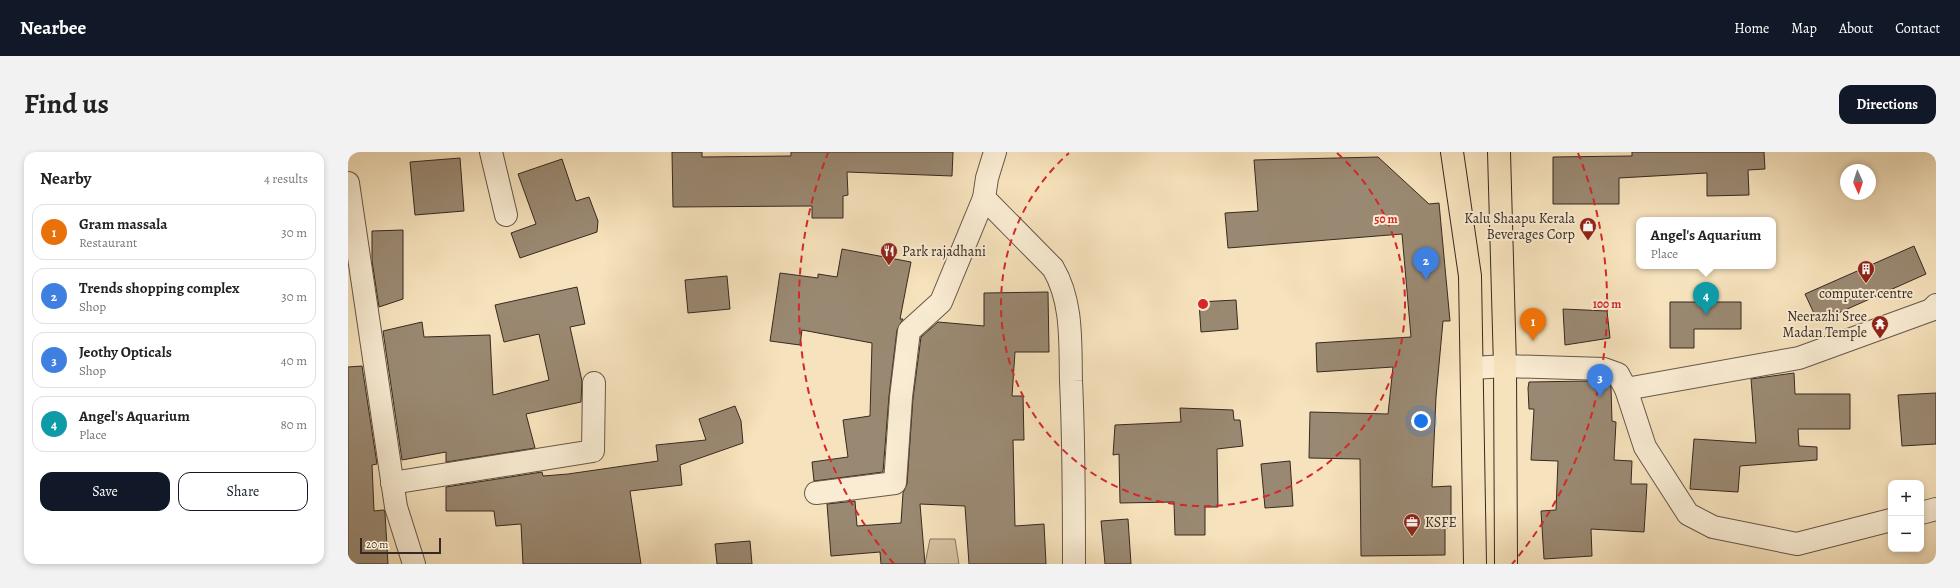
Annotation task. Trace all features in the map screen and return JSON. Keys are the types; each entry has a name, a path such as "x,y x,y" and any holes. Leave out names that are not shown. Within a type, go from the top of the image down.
{"main road":[{"path":"1452,152 1470,276 1475,564"},
{"path":"1499,152 1505,366 1506,564"}],"street":[{"path":"491,152 506,215"},
{"path":"816,492 895,483 909,332 941,302 984,198 987,178 995,152"},
{"path":"348,183 396,507 414,564"},
{"path":"984,198 1053,268 1061,280 1068,306 1074,434 1074,564"},
{"path":"1626,389 1768,365 1799,358 1931,310 1936,305"},
{"path":"1472,368 1505,366 1604,369 1618,374 1626,389 1645,447 1667,483 1688,514 1713,527 1797,544 1888,521"},
{"path":"392,483 593,451 594,383"},
{"path":"1924,512 1936,509"}],"shaded area":[{"path":"930,539 955,539 959,564 925,564"}],"building":[{"path":"672,152 702,152 702,157 791,156 791,152 953,152 952,176 847,172 848,195 843,196 843,218 812,218 812,206 673,207"},
{"path":"1632,152 1764,152 1765,169 1748,170 1749,195 1707,196 1707,173 1619,178 1619,204 1553,204 1553,157 1632,156"},
{"path":"1378,157 1429,204 1439,203 1450,321 1443,321 1436,397 1432,487 1451,486 1451,528 1445,528 1445,555 1361,556 1360,459 1309,458 1310,412 1388,414 1393,367 1317,372 1316,343 1411,337 1402,234 1228,248 1225,213 1258,211 1254,160"},
{"path":"460,158 464,211 415,215 410,162"},
{"path":"562,159 576,201 589,197 598,221 597,232 520,258 511,233 536,224 518,174"},
{"path":"403,230 403,299 379,307 372,261 372,231"},
{"name":"computer centre","path":"1914,246 1926,274 1818,322 1805,294"},
{"path":"842,249 911,262 900,319 903,319 897,330 889,396 883,472 814,481 812,462 848,457 843,420 870,416 872,343 802,330 800,345 770,341 780,273 818,278 818,274 837,277"},
{"path":"727,276 730,309 688,313 685,280"},
{"path":"577,287 585,324 570,327 582,381 581,402 526,414 535,448 446,462 446,452 402,460 383,331 422,322 424,337 490,335 493,395 549,380 539,334 504,342 495,305"},
{"path":"1048,292 1049,352 1015,352 1012,396 1023,396 1024,440 1013,440 1015,526 1044,524 1046,564 969,564 965,506 920,504 925,564 881,564 880,552 831,556 827,504 855,501 857,526 901,523 903,493 907,484 913,398 921,337 938,322 984,326 984,293"},
{"path":"1236,300 1238,329 1201,332 1199,302"},
{"path":"1670,302 1741,302 1741,329 1694,329 1694,348 1670,348"},
{"path":"1563,309 1607,311 1610,338 1565,345"},
{"path":"362,366 377,464 372,465 374,511 384,510 385,513 388,564 348,564 348,367"},
{"path":"1794,373 1795,394 1850,394 1850,429 1798,429 1799,446 1817,447 1817,460 1740,466 1738,492 1690,489 1694,439 1756,443 1751,379"},
{"path":"1602,381 1609,384 1611,387 1612,421 1616,422 1614,460 1632,461 1631,484 1647,484 1644,532 1591,529 1592,556 1544,559 1541,511 1556,510 1558,461 1531,460 1534,409 1529,409 1529,382"},
{"path":"1936,393 1936,444 1902,446 1898,395"},
{"path":"735,406 741,421 743,443 680,465 682,485 630,491 641,564 523,564 521,524 496,526 494,511 446,511 446,487 542,472 543,476 568,474 658,461 656,445 706,440 699,419"},
{"path":"1180,408 1233,410 1234,420 1240,420 1243,446 1217,449 1218,507 1205,507 1205,535 1175,535 1174,502 1120,503 1119,454 1113,455 1115,425 1181,422"},
{"path":"1290,461 1293,506 1265,508 1261,464"},
{"path":"1128,519 1131,564 1105,564 1101,521"},
{"path":"750,541 752,564 717,564 715,544"}],"place":[{"name":"Kalu Shaapu Kerala Beverages Corp","path":"1588,241"},
{"name":"Park rajadhani","path":"889,266"},
{"name":"Trends shopping complex","path":"1426,280"},
{"name":"computer centre","path":"1866,284"},
{"name":"Angel's Aquarium","path":"1706,315"},
{"name":"Neerazhi Sree Madan Temple","path":"1880,339"},
{"name":"Gram massala","path":"1533,341"},
{"name":"Jeothy Opticals","path":"1600,397"},
{"name":"KSFE","path":"1412,537"}]}
